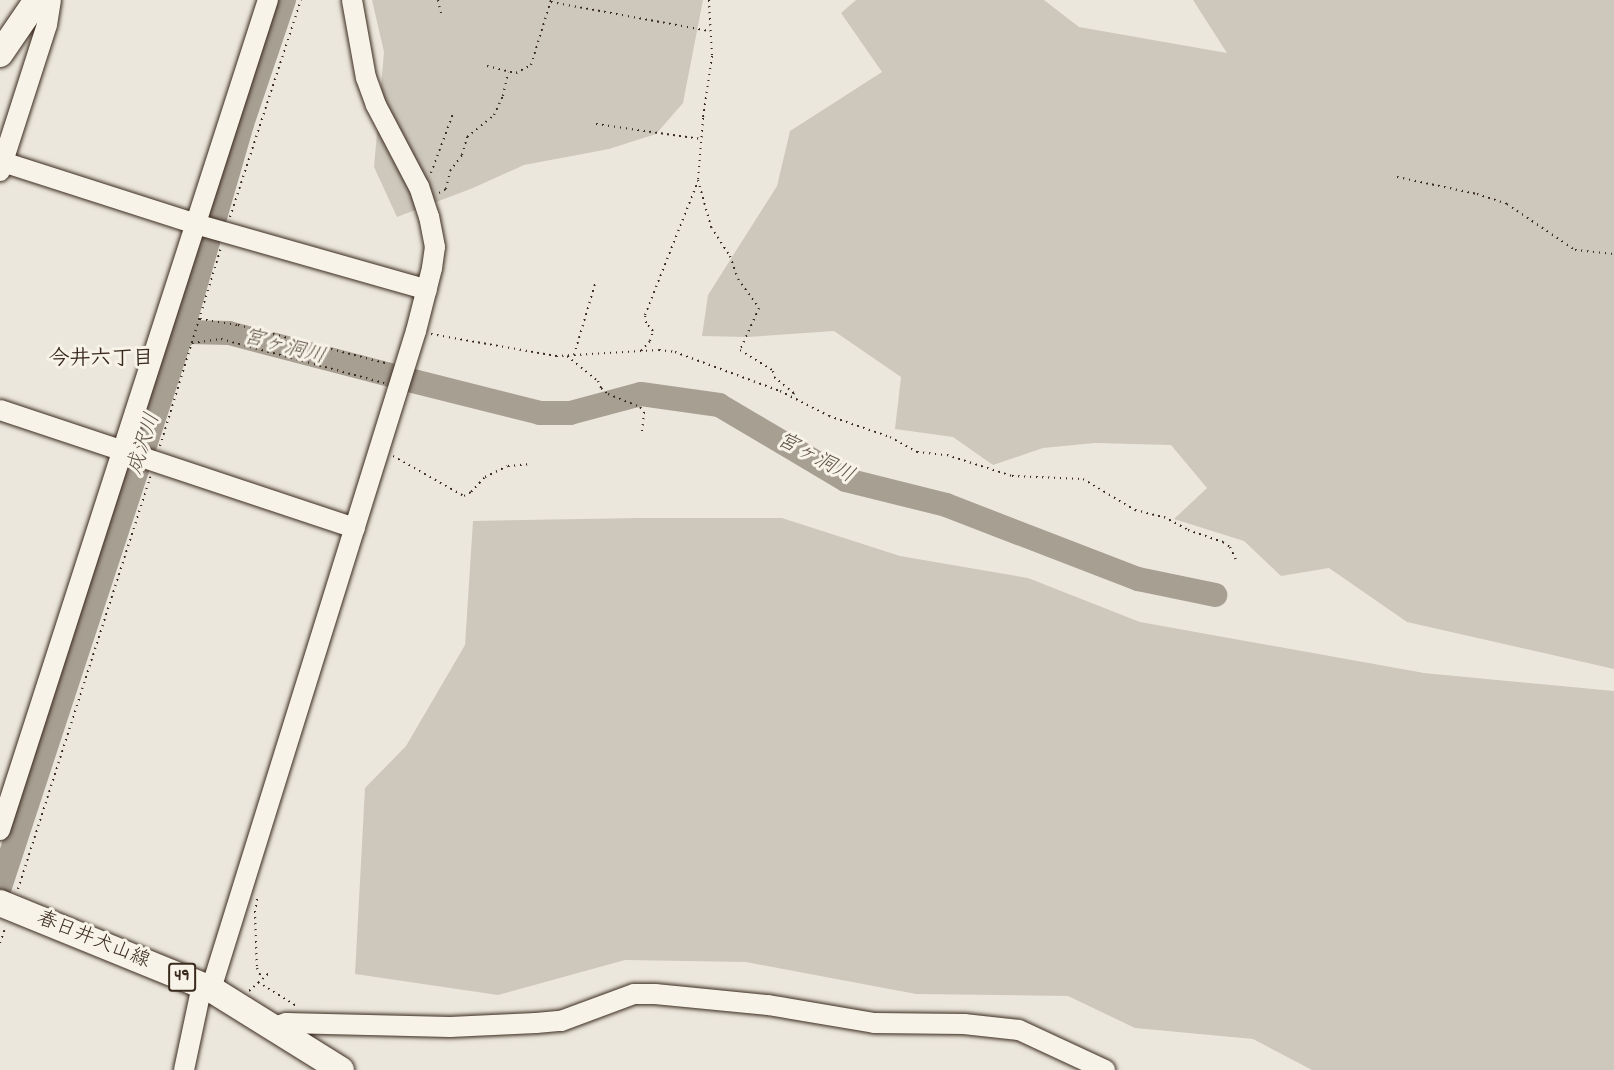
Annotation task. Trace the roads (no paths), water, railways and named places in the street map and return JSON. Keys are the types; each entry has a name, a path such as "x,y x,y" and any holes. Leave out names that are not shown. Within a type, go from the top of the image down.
{"main road":[{"path":"0,54 37,0"},
{"name":"春日井犬山線","path":"6,905 206,987 235,1002 341,1070"}],"street":[{"path":"51,0 46,26 1,166 427,290"},
{"path":"0,830 268,0"},
{"path":"183,1070 206,987 356,528 417,331 435,247 422,195 381,115 366,78 352,0"},
{"path":"0,410 356,528"},
{"path":"274,1027 286,1023 450,1027 561,1021 634,994 655,994 768,1005 874,1023 963,1024 1019,1030 1105,1070"}],"waterway":[{"name":"成沢川","path":"0,887 180,339 242,124 284,0"},
{"name":"宮ヶ洞川","path":"180,339 188,332 229,333 390,375"},
{"name":"宮ヶ洞川","path":"413,381 540,413 570,413 641,394 719,405 846,480 946,505 1138,579 1215,595"}],"district":[{"name":"今井六丁目","path":"101,360"}]}
